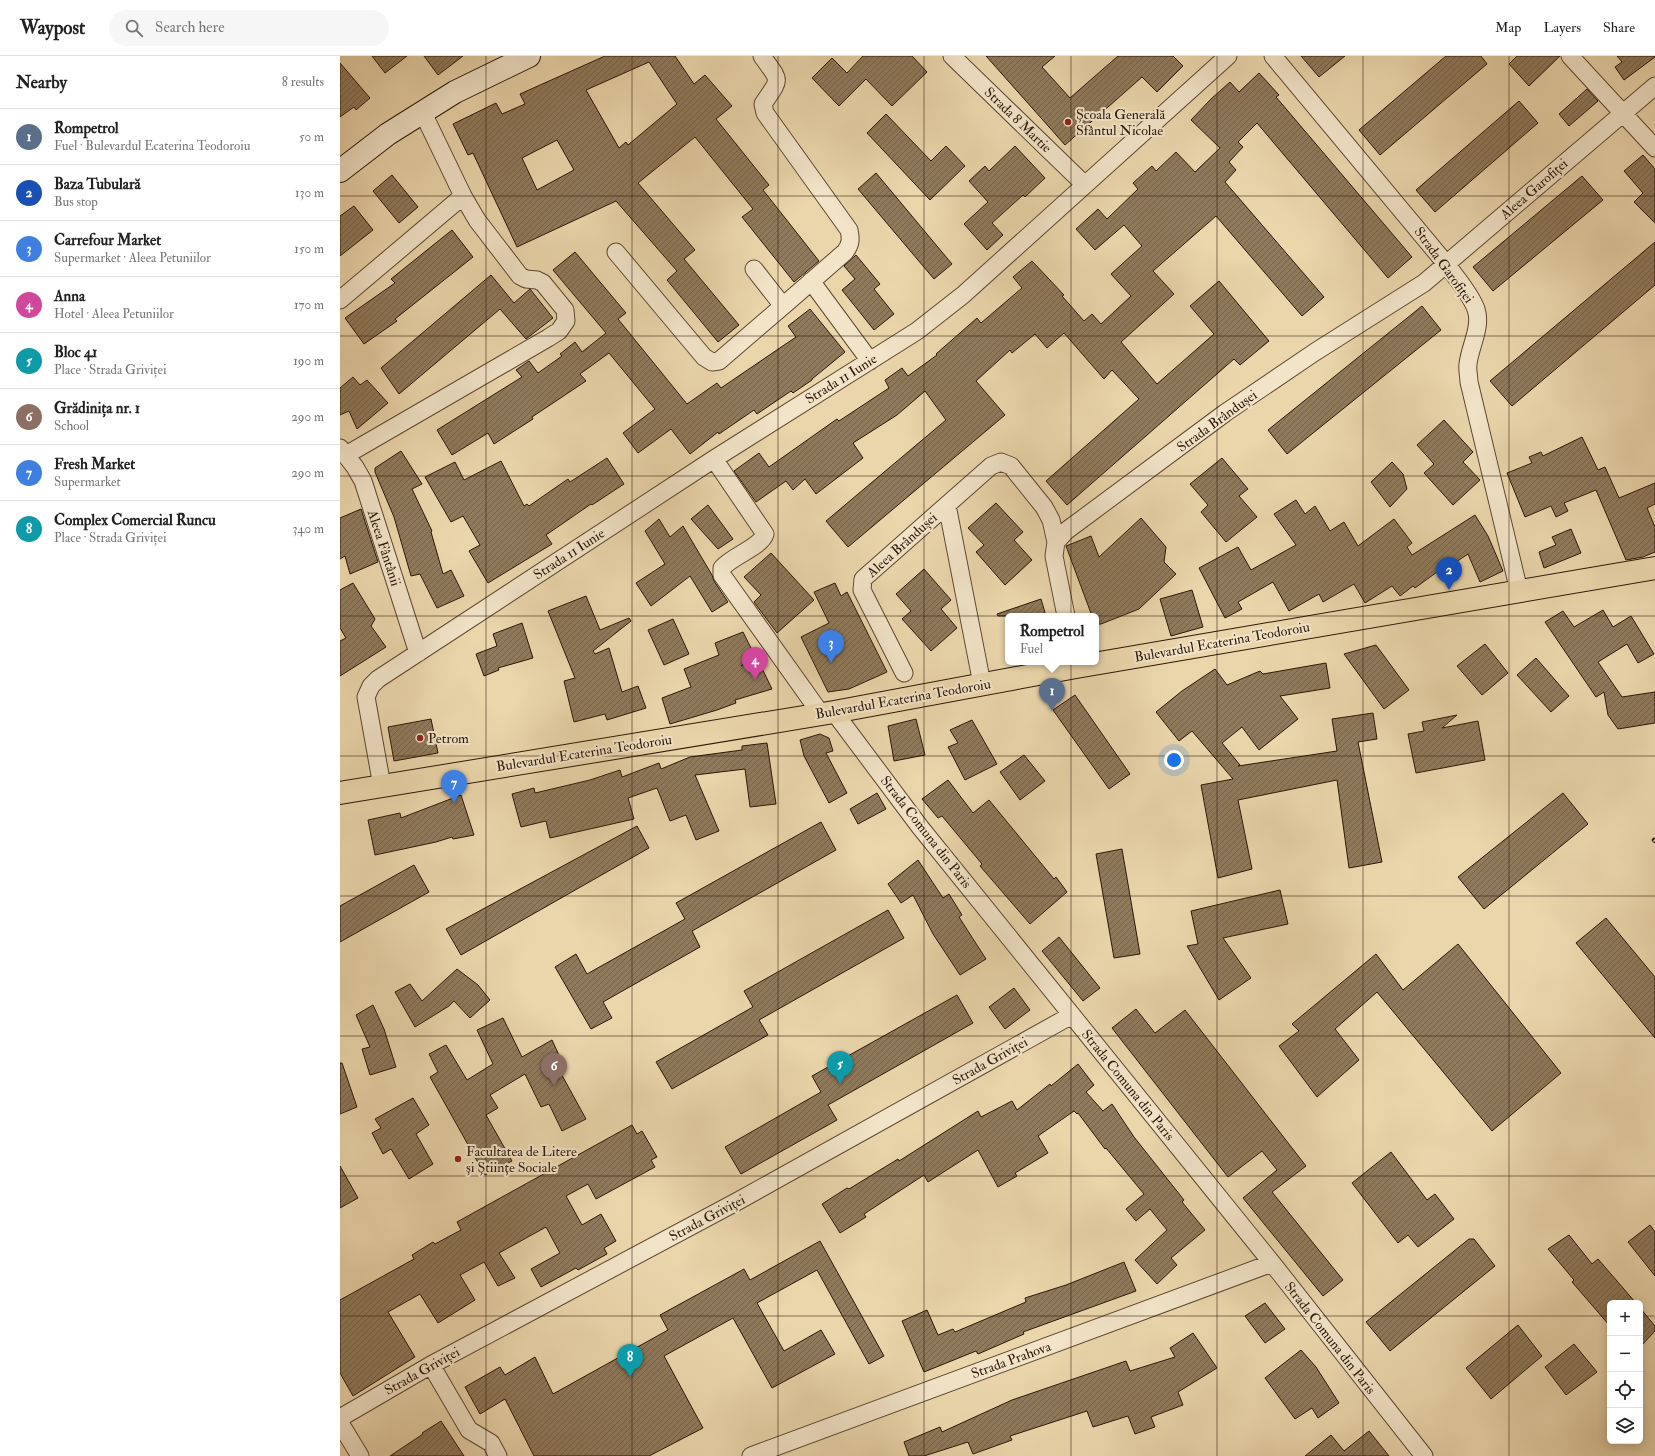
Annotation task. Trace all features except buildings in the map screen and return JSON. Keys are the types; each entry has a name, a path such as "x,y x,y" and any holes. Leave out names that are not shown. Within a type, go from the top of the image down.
{"main road":[{"name":"Bulevardul Ecaterina Teodoroiu","path":"1099,660 1655,568"},
{"name":"Bulevardul Ecaterina Teodoroiu","path":"340,793 828,713 982,684 1071,665"}],"street":[{"path":"616,252 704,357 712,362 719,361 845,252 850,246 849,230 765,113 762,104 777,85 777,78 762,56"},
{"name":"Strada 8 Martie","path":"952,56 1084,184"},
{"name":"Strada 11 Iunie","path":"382,786 366,697 371,686 378,679 714,459 917,330 963,295 1084,184 1228,56"},
{"name":"Strada Garofiței","path":"1273,56 1447,265 1467,292 1476,310 1476,334 1468,365 1469,382 1519,591"},
{"path":"1570,56 1655,148"},
{"path":"340,172 388,134 455,92 521,58"},
{"name":"Aleea Garofiței","path":"1447,265 1655,86"},
{"path":"343,452 548,338 559,331 566,321 565,310 543,283 520,276 478,220 463,196 423,113"},
{"path":"340,300 463,196"},
{"name":"Strada Brândușei","path":"1056,542 1066,531 1226,413 1315,352 1424,283 1447,265"},
{"path":"754,269 783,306"},
{"path":"811,281 870,360"},
{"name":"Aleea Fântânii","path":"343,452 355,467 362,481 418,653"},
{"name":"Strada Comuna din Paris","path":"714,459 765,534 760,541 727,562 722,568 722,575 828,713 1272,1264 1424,1456"},
{"name":"Aleea Brândușei","path":"904,673 862,590 863,579 991,466 1001,462 1011,466 1044,507 1051,520 1056,542"},
{"name":"Aleea Brândușei","path":"947,505 982,684"},
{"path":"1056,542 1054,556 1065,613"},
{"name":"Strada Griviței","path":"340,1418 431,1365 738,1201 1072,1015"},
{"name":"Strada Prahova","path":"751,1456 1272,1264"},
{"path":"431,1365 469,1430 491,1444 498,1456"},
{"path":"340,1423 360,1456"}],"place":[{"name":"Școala Generală Sfântul Nicolae","path":"1068,122"},
{"name":"Baza Tubulară","path":"1449,590"},
{"name":"Carrefour Market","path":"831,663"},
{"name":"Anna","path":"755,680"},
{"name":"Rompetrol","path":"1052,711"},
{"name":"Petrom","path":"420,738"},
{"name":"Fresh Market","path":"454,803"},
{"name":"Bloc 41","path":"840,1084"},
{"name":"Grădinița nr. 1","path":"554,1086"},
{"name":"Facultatea de Litere și Științe Sociale","path":"458,1159"},
{"name":"Complex Comercial Runcu","path":"630,1377"}]}
